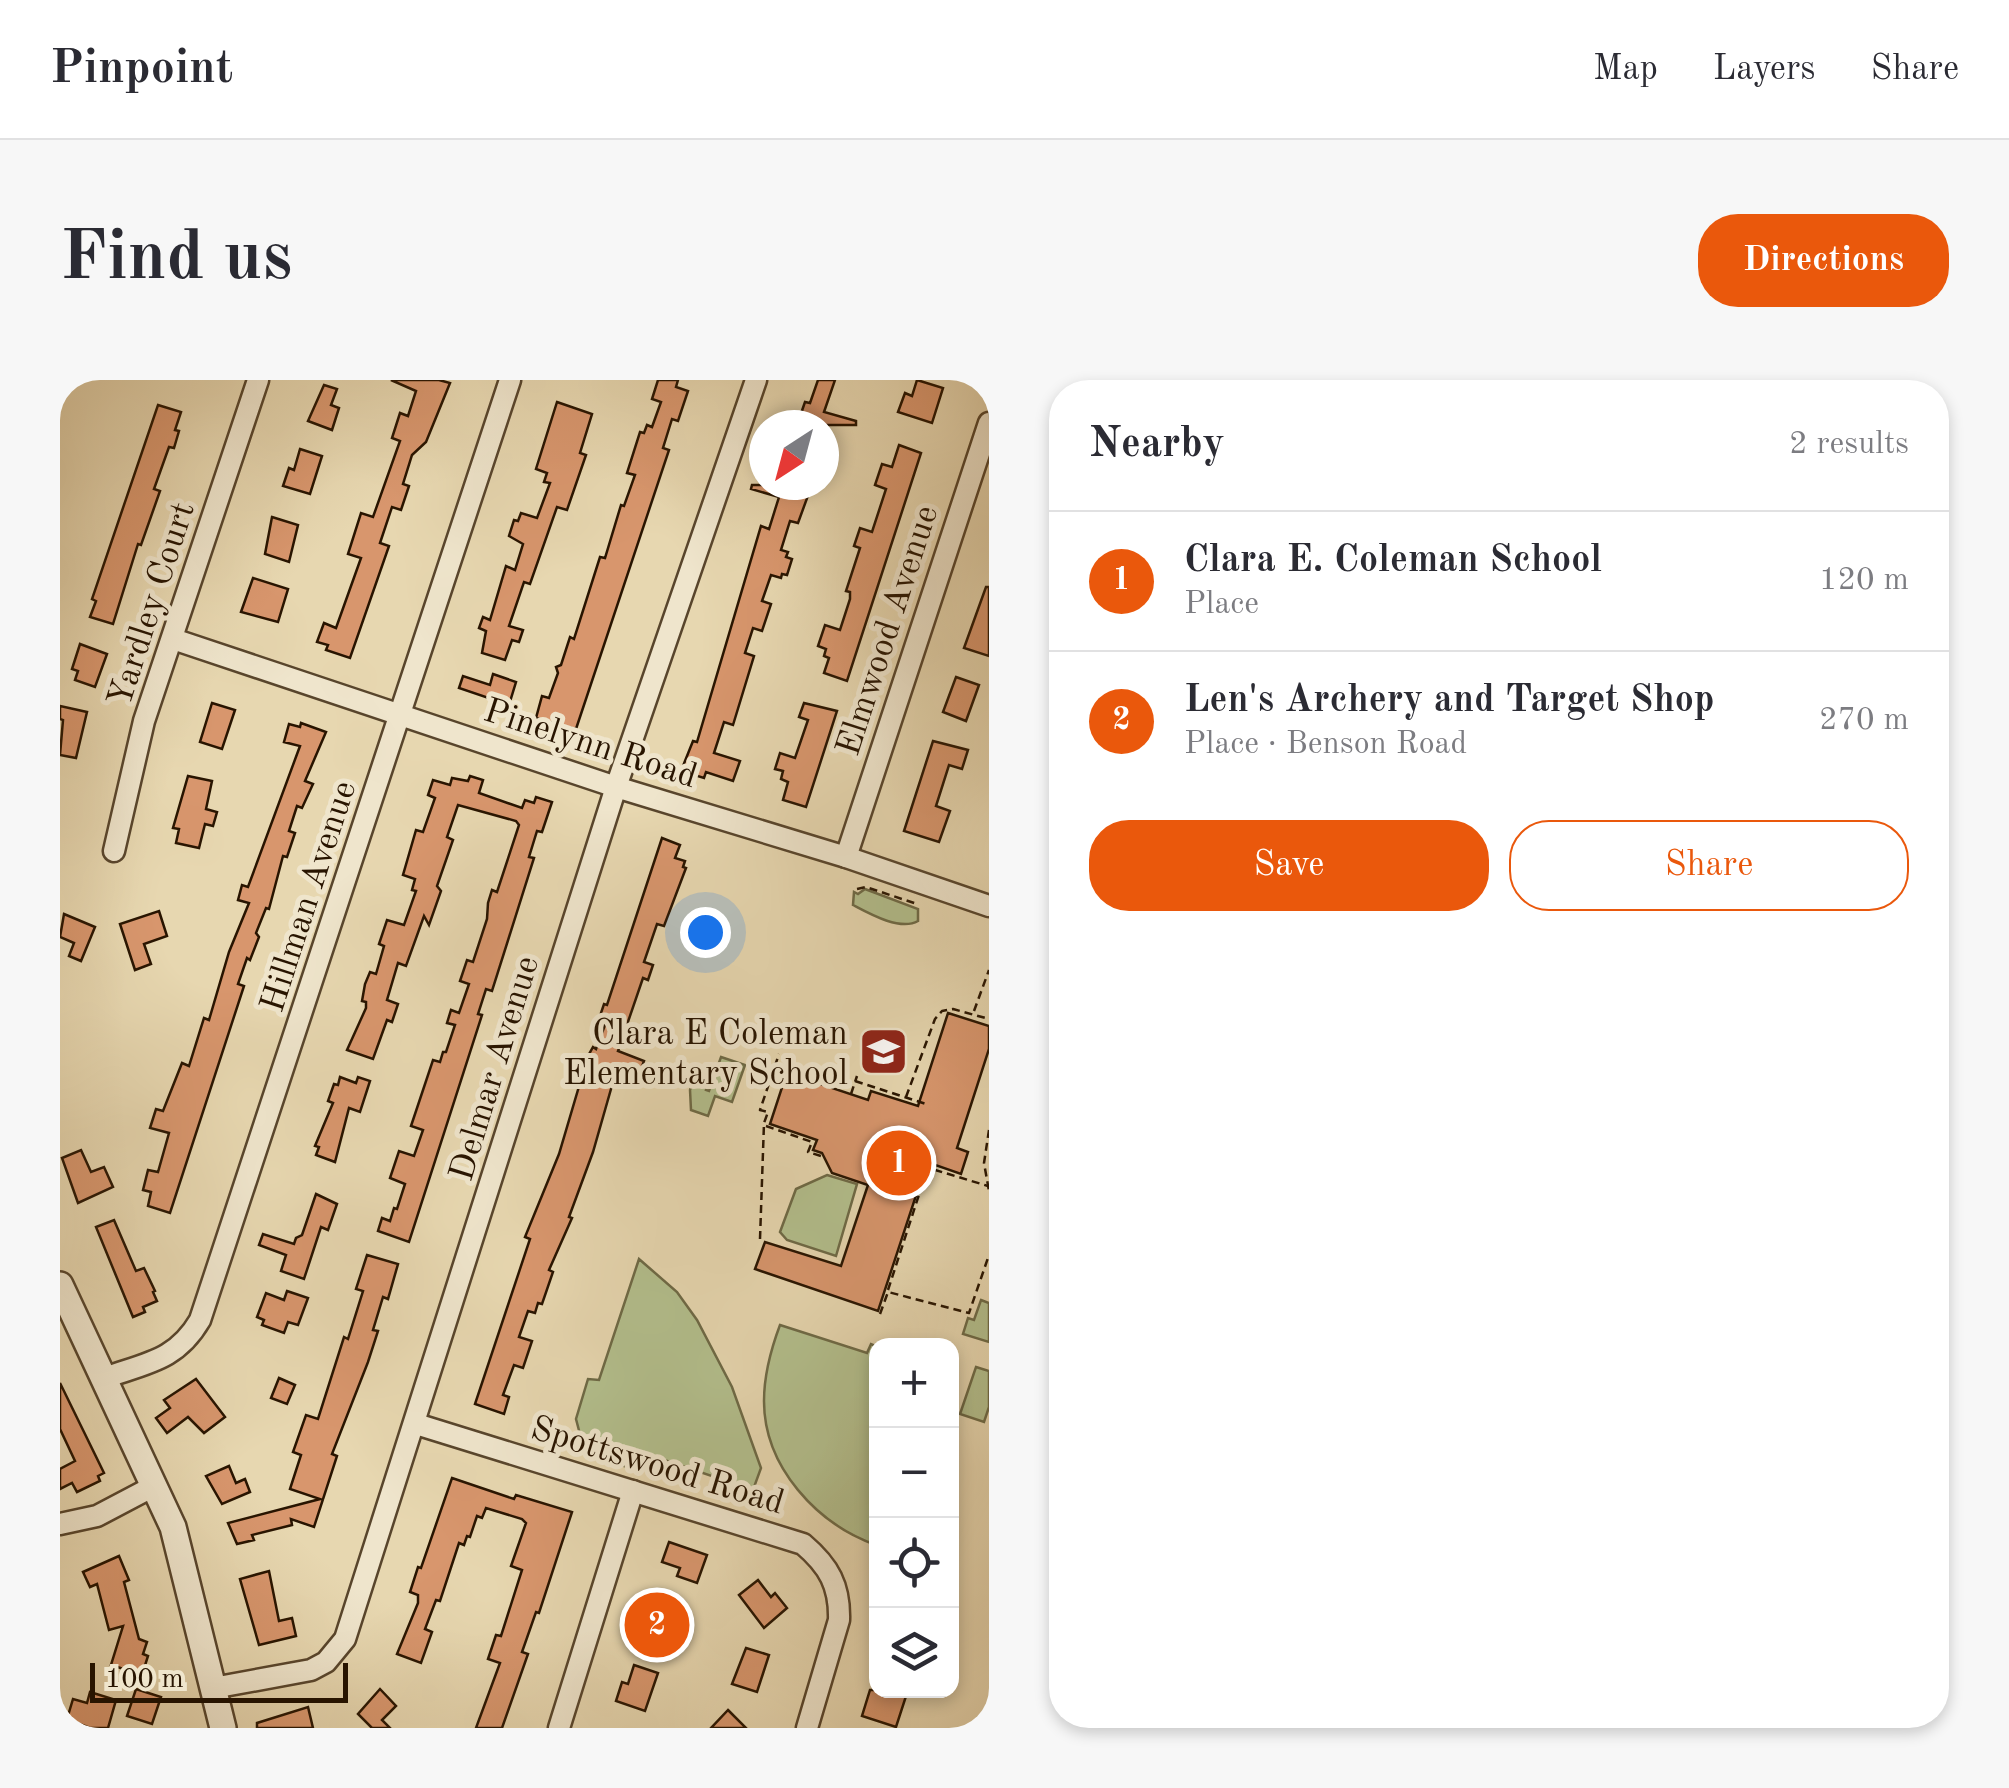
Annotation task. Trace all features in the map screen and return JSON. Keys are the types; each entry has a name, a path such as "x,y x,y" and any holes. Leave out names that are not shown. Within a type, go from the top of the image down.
{"street":[{"name":"Yardley Court","path":"114,851 144,721 258,380"},
{"name":"Hillman Avenue","path":"104,1378 165,1358 180,1348 200,1320 510,380"},
{"name":"Delmar Avenue","path":"213,1688 311,1670 337,1652 345,1639 616,787 756,380"},
{"name":"Elmwood Avenue","path":"846,858 989,423"},
{"name":"Pinelynn Road","path":"173,639 989,906"},
{"path":"60,1285 173,1527 223,1728"},
{"name":"Spottswood Road","path":"416,1424 803,1544 830,1571 837,1586 839,1620 807,1728"},
{"path":"60,1524 97,1516 154,1486"},
{"path":"559,1728 633,1491"}],"path":[{"path":"858,889 866,887 918,904"},
{"path":"974,1013 989,970"},
{"path":"906,1098 938,1014 946,1008 989,1019"},
{"path":"760,1239 764,1126 768,1112 760,1110 779,1054"},
{"path":"851,1094 857,1076"},
{"path":"855,1082 926,1104"},
{"path":"764,1126 812,1142 808,1152 824,1157"},
{"path":"880,1314 925,1166 988,1188 984,1163 989,1130"},
{"path":"888,1292 969,1313 989,1255"}],"green space":[{"path":"865,889 918,909 918,921 894,923 853,905 854,892"},
{"path":"721,1057 745,1065 732,1102 715,1096 708,1116 691,1110 690,1090 695,1076 709,1081 709,1091"},
{"path":"827,1175 857,1184 836,1256 787,1240 780,1232 796,1189"},
{"path":"639,1259 677,1292 697,1320 732,1387 761,1468 753,1490 635,1450 627,1467 596,1457 595,1441 581,1438 576,1419 588,1379 599,1380"},
{"path":"981,1300 989,1303 989,1342 963,1334 968,1318 974,1320"},
{"path":"780,1325 867,1353 869,1348 869,1542 815,1508 784,1470 766,1425 764,1391"},
{"path":"976,1367 989,1371 989,1407 984,1422 960,1414"}],"building":[{"path":"391,380 450,383 426,442 412,455 403,484 409,486 401,510 392,507 380,543 389,546 350,658 326,650 328,645 317,642 324,623 336,628 361,558 348,554 361,513 373,517 400,441 392,438 400,413 408,416 416,391"},
{"path":"658,380 678,380 676,387 688,391 678,421 672,419 663,448 669,450 576,729 536,718 542,696 549,698 558,673 556,667 561,665 570,637 574,639 600,557 605,558 621,505 624,506 635,475 627,473 640,432 644,433 647,425 652,427 661,402 652,399"},
{"path":"818,380 835,380 825,410 802,410 805,402 810,403"},
{"path":"917,380 943,388 932,423 898,412 905,393 912,396"},
{"path":"324,385 337,389 331,405 339,408 332,430 308,421"},
{"path":"557,402 592,414 580,453 586,455 567,510 557,507 530,584 524,582 509,626 523,630 519,642 512,640 505,660 482,653 486,631 479,628 483,617 490,620 506,566 515,570 523,544 509,536 514,520 518,521 521,513 537,518 550,483 544,482 547,473 536,469"},
{"path":"158,405 181,412 175,430 179,431 154,489 160,491 141,545 138,544 113,624 90,617 96,601 92,599"},
{"path":"839,416 856,421 856,425 839,425"},
{"path":"899,445 921,453 847,681 824,673 829,658 824,656 826,649 818,646 825,625 840,630 850,599 850,592 846,591 860,548 854,546 860,528 872,532 886,489 875,485 882,464 892,467"},
{"path":"300,449 322,456 310,494 283,486 289,468 294,470"},
{"path":"778,500 806,500 798,523 790,521 781,550 792,559 787,575 771,575 762,601 771,604 762,631 753,628 745,653 754,656 733,725 724,722 714,753 740,761 733,781 706,772 704,778 681,771 693,741 697,742 761,526 769,529"},
{"path":"272,517 298,525 289,562 265,554"},
{"path":"253,578 288,589 278,622 241,612"},
{"path":"989,587 989,656 964,648"},
{"path":"80,644 107,654 95,687 75,680 78,671 72,669"},
{"path":"493,674 516,682 509,705 459,688 463,676 490,685"},
{"path":"956,677 979,685 966,721 943,712"},
{"path":"212,703 235,710 222,749 200,742"},
{"path":"804,703 837,711 806,807 783,800 788,782 781,779 783,771 775,769 780,753 795,758 808,720 799,717"},
{"path":"60,706 87,712 76,758 60,755"},
{"path":"301,723 326,732 305,781 313,784 302,808 297,806 289,831 295,833 287,857 283,856 269,909 266,908 256,933 259,937 238,984 244,986 170,1213 148,1206 151,1192 143,1190 148,1170 158,1172 169,1133 150,1128 156,1109 163,1111 182,1063 189,1066 204,1018 209,1020 229,952 249,903 238,900 242,885 248,887 300,746 284,742 289,724 300,727"},
{"path":"933,741 968,750 962,769 949,765 936,806 950,811 939,842 904,831"},
{"path":"188,776 212,781 206,809 217,812 213,826 205,824 199,848 176,843 179,829 173,828"},
{"path":"470,776 483,780 479,793 522,808 525,800 534,803 536,797 552,802 542,832 537,831 529,857 534,858 492,991 486,989 478,1014 482,1015 409,1242 378,1231 382,1218 390,1221 394,1208 397,1209 405,1184 390,1178 399,1151 414,1156 423,1130 411,1126 433,1060 440,1062 446,1052 455,1025 447,1023 451,1010 459,1013 469,984 460,981 467,960 473,962 492,890 497,892 519,825 516,821 458,805 447,837 453,840 437,886 441,891 429,925 424,916 406,966 398,963 387,1000 398,1004 392,1022 387,1020 373,1059 347,1050 366,1008 362,1001 365,984 370,972 376,974 384,946 379,944 387,920 404,925 416,891 412,890 415,879 403,875 416,830 423,832 435,798 428,795 433,780 450,785 452,778 468,781"},
{"path":"662,838 680,845 675,858 685,861 686,868 664,926 657,924 644,962 653,965 648,980 643,978 618,1051 644,1061 639,1075 617,1068 569,1217 572,1218 549,1270 553,1272 542,1304 538,1303 535,1313 528,1311 519,1337 532,1341 523,1368 514,1365 503,1395 509,1397 504,1414 475,1404 530,1239 525,1237 559,1154 588,1056 593,1047 596,1049 605,1025 598,1022"},
{"path":"159,911 167,936 144,944 151,964 135,970 120,924"},
{"path":"64,914 95,927 81,961 69,956 74,943 60,937"},
{"path":"948,1013 989,1026 989,1049 957,1148 968,1152 961,1174 927,1162 878,1311 755,1269 765,1242 841,1266 868,1185 832,1173 822,1153 813,1150 817,1140 770,1124 789,1066 816,1075 814,1082 868,1100 871,1091 918,1106"},
{"path":"340,1077 356,1083 358,1077 370,1081 360,1112 349,1108 335,1162 316,1155 319,1147 315,1146 333,1103 328,1101 334,1084 338,1085"},
{"path":"81,1150 91,1172 104,1167 113,1187 78,1203 62,1158"},
{"path":"316,1194 337,1204 328,1230 321,1227 304,1279 281,1271 286,1255 259,1245 263,1234 294,1244 302,1235"},
{"path":"114,1220 136,1271 144,1268 157,1301 133,1317 96,1227"},
{"path":"367,1255 398,1264 388,1299 383,1297 368,1362 332,1454 337,1456 314,1527 291,1519 292,1525 252,1535 254,1540 237,1544 228,1523 320,1499 290,1489 301,1455 293,1452 306,1415 318,1419 363,1291 356,1289"},
{"path":"287,1291 308,1298 298,1325 288,1322 284,1333 262,1325 264,1320 257,1317 266,1293 284,1300"},
{"path":"279,1378 295,1385 287,1404 271,1398"},
{"path":"196,1379 225,1417 204,1433 188,1417 167,1433 156,1418 170,1408 164,1400"},
{"path":"60,1383 104,1473 98,1476 100,1481 77,1492 72,1483 60,1489 60,1469 75,1461 60,1429"},
{"path":"229,1466 236,1483 245,1479 250,1492 222,1504 206,1476"},
{"path":"452,1478 514,1499 516,1495 572,1512 522,1652 528,1654 502,1728 476,1728 500,1663 488,1659 496,1635 501,1636 522,1570 511,1566 526,1523 522,1519 486,1508 482,1518 477,1516 470,1537 464,1545 459,1543 440,1601 436,1600 425,1629 432,1632 421,1663 397,1654 418,1603 418,1595 410,1592"},
{"path":"669,1542 707,1555 697,1583 677,1576 680,1568 662,1562"},
{"path":"119,1556 129,1580 124,1582 139,1639 147,1642 143,1654 148,1656 142,1675 111,1665 123,1626 109,1630 97,1584 90,1587 83,1572"},
{"path":"269,1571 279,1621 292,1618 296,1636 259,1645 240,1579"},
{"path":"758,1580 771,1597 775,1593 787,1608 764,1628 739,1595"},
{"path":"656,1601 677,1609 671,1628 681,1632 675,1650 639,1636 644,1619 650,1621"},
{"path":"746,1648 769,1655 757,1692 732,1684"},
{"path":"634,1665 658,1673 645,1711 616,1701 622,1682 628,1684"},
{"path":"136,1689 161,1697 152,1724 127,1716"},
{"path":"380,1689 396,1706 382,1720 390,1728 372,1728 358,1714"},
{"path":"90,1692 116,1700 108,1728 90,1728 67,1719 73,1699 87,1703"},
{"path":"869,1693 869,1698 905,1698 896,1727 862,1716"},
{"path":"308,1707 313,1728 257,1728 257,1723"},
{"path":"728,1710 746,1728 711,1728"}],"place":[{"name":"Clara E Coleman Elementary School","path":"883,1052"},
{"name":"Clara E. Coleman School","path":"899,1163"},
{"name":"Len's Archery and Target Shop","path":"657,1625"}]}
